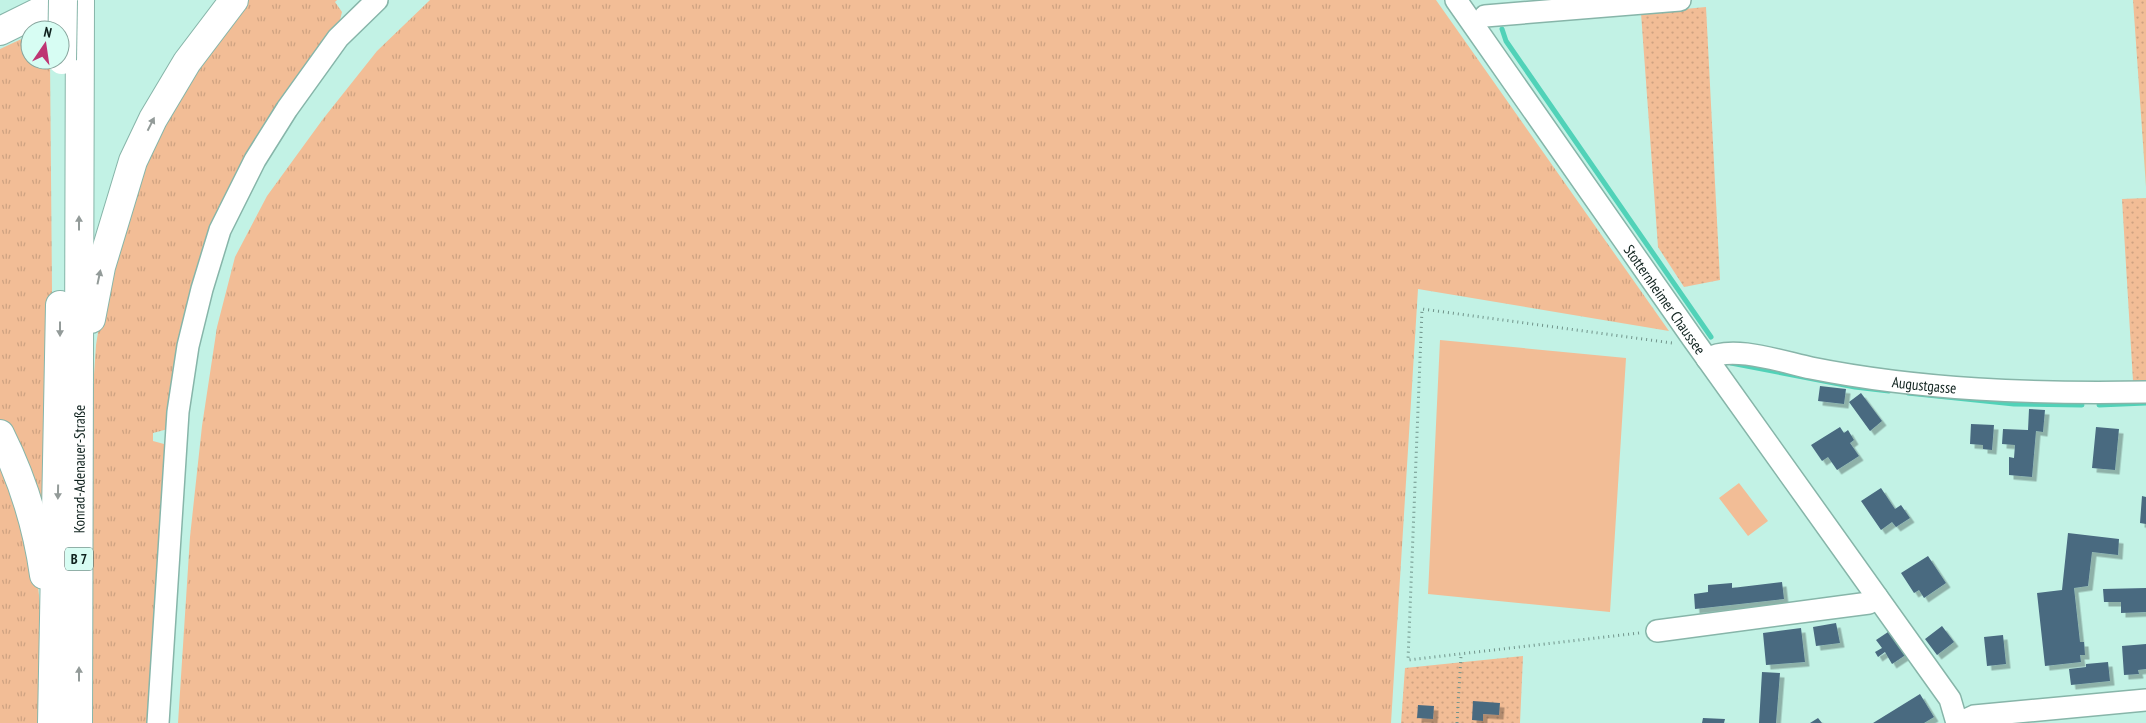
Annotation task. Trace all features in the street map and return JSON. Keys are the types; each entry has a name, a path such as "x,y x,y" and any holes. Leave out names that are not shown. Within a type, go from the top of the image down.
{"highway":[{"path":"0,31 63,0 71,56 81,395"},
{"path":"52,723 71,56 80,0"},
{"path":"81,395 93,305 101,267 133,160 153,119 187,62 234,0"},
{"name":"Konrad-Adenauer-Straße","path":"78,723 81,395"},
{"path":"0,434 19,475 34,520 40,545 53,644"}],"street":[{"path":"158,723 178,412 188,346 202,289 220,230 255,160 288,108 338,38 377,0"},
{"name":"Stotternheimer Chaussee","path":"1456,0 1483,13 1693,339 1950,699 1958,723"},
{"path":"1483,13 1680,0"},
{"name":"Augustgasse","path":"1708,359 1715,354 1734,352 1825,370 1962,389 2043,393 2146,392"},
{"path":"1657,631 1869,603 1877,597"},
{"path":"1958,723 1974,716 2146,700"}],"path":[{"path":"1657,631 1461,656 1408,660 1422,309 1672,343 1693,339"},
{"path":"1457,723 1461,656"}],"green space":[{"path":"246,0 337,0 335,2 342,12 339,24 253,142 223,206 168,429 153,433 153,441 164,444 168,449 150,723 89,723 92,405 96,345 105,289 146,159 181,91"},
{"path":"430,0 1436,0 1669,331 1418,289 1391,723 178,723 190,537 202,426 217,327 235,257 267,196 323,119 377,51"},
{"path":"2133,0 2146,0 2146,187"},
{"path":"1706,7 1720,280 1684,287 1658,247 1641,13"},
{"path":"20,40 20,70 50,70 52,289 46,536 11,439 0,420 0,49"},
{"path":"2146,198 2146,381 2133,381 2122,199"},
{"path":"1440,340 1626,358 1610,612 1428,594"},
{"path":"0,464 28,537 37,580 42,642 42,723 0,723"},
{"path":"1739,483 1768,521 1748,536 1719,498"},
{"path":"1523,656 1520,723 1401,723 1405,668"}],"building":[{"path":"1820,386 1846,389 1844,404 1818,401"},
{"path":"1861,393 1882,421 1870,431 1849,402"},
{"path":"2029,409 2045,410 2043,432 2036,431 2032,477 2009,475 2009,457 2014,458 2015,445 2002,444 2003,429 2028,430"},
{"path":"1971,424 1994,425 1992,450 1983,449 1983,445 1970,444"},
{"path":"1840,427 1844,433 1848,430 1854,440 1850,443 1859,456 1837,470 1828,457 1822,461 1811,445"},
{"path":"2096,427 2119,429 2115,470 2092,468"},
{"path":"1881,488 1895,509 1901,505 1910,518 1896,527 1892,522 1881,530 1861,501"},
{"path":"2142,496 2146,497 2146,524 2140,523"},
{"path":"2068,533 2119,539 2118,555 2092,552 2088,586 2074,588 2080,642 2084,642 2085,655 2080,655 2081,662 2045,666 2037,593 2062,590"},
{"path":"1928,556 1946,583 1924,598 1919,590 1914,593 1901,573"},
{"path":"1782,582 1784,599 1695,609 1694,594 1708,592 1708,585 1732,583 1732,588"},
{"path":"2146,588 2146,612 2121,613 2121,602 2104,602 2103,589"},
{"path":"1836,623 1840,643 1816,646 1813,627"},
{"path":"1942,626 1954,642 1937,655 1925,639"},
{"path":"1801,628 1805,662 1766,665 1763,633"},
{"path":"1891,630 1907,654 1892,664 1885,652 1878,657 1875,652 1882,648 1876,640"},
{"path":"2003,635 2006,664 1987,666 1984,637"},
{"path":"2146,644 2146,669 2138,670 2139,674 2124,675 2122,646"},
{"path":"2108,662 2110,681 2071,685 2069,669 2086,667 2086,664"},
{"path":"1762,672 1780,673 1776,723 1759,723"},
{"path":"1920,694 1934,717 1924,723 1873,723"},
{"path":"1473,701 1500,703 1499,715 1483,714 1483,721 1472,720"},
{"path":"1418,705 1434,706 1433,719 1417,718"},
{"path":"1703,718 1725,719 1724,723 1702,723"},
{"path":"1818,718 1822,723 1810,723"}],"waterway":[{"path":"1502,29 1506,41 1711,337"},
{"path":"1731,363 1855,387 1889,391"},
{"path":"1908,393 2014,404 2082,405"},
{"path":"2099,405 2146,403"}]}
